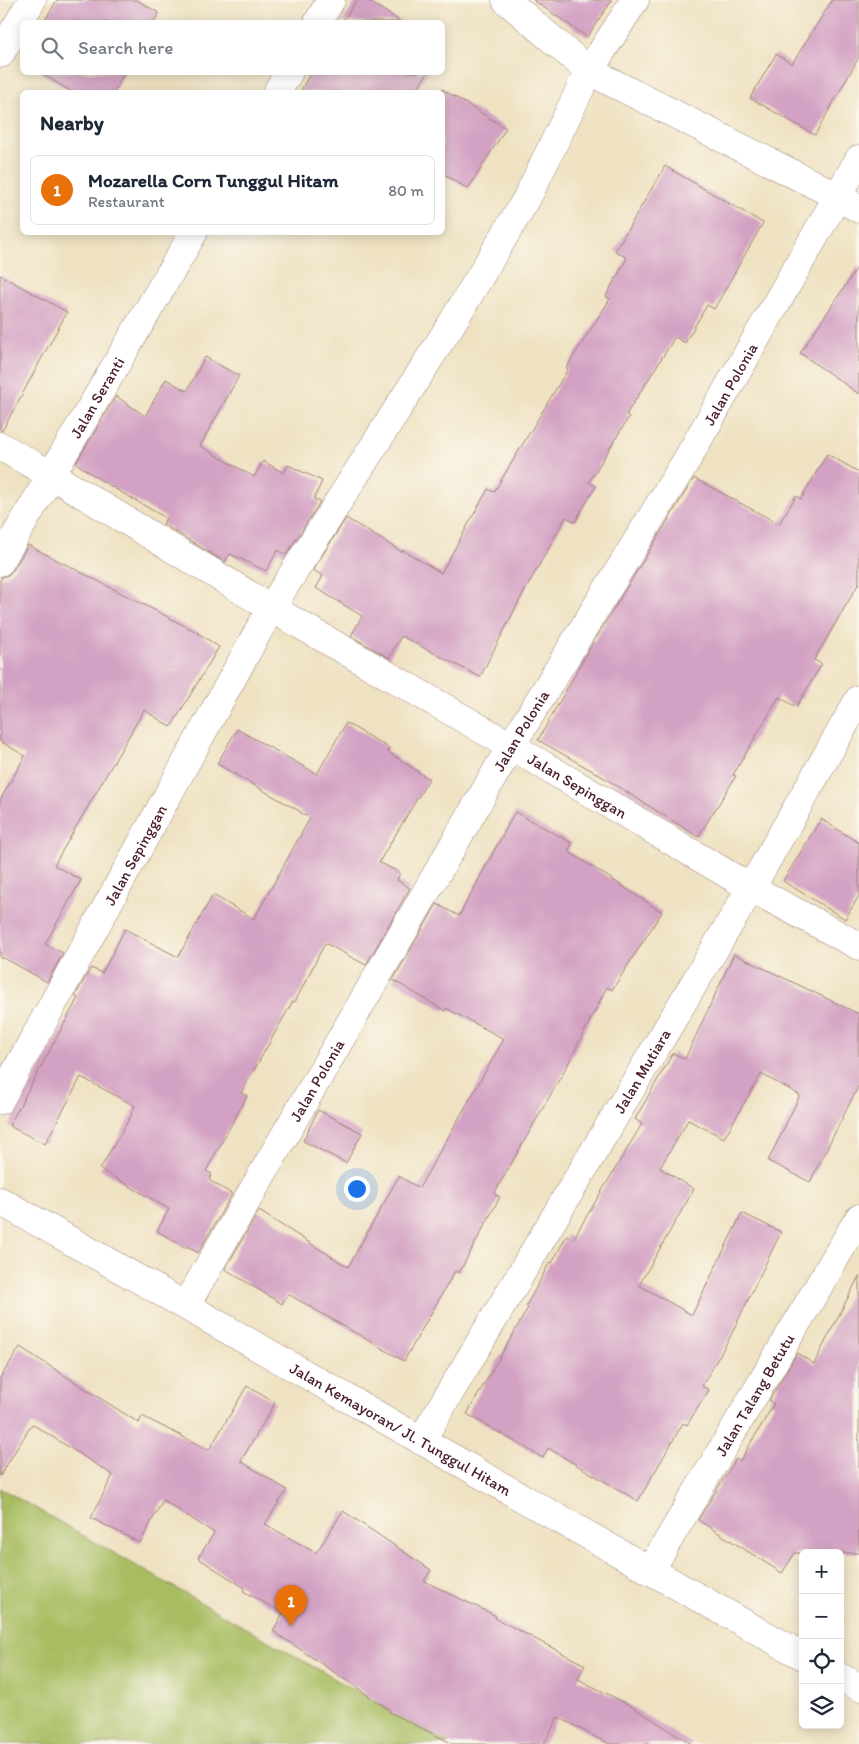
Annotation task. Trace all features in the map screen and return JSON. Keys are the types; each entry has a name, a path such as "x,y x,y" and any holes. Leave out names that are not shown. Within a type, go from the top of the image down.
{"street":[{"path":"20,20 32,0"},
{"path":"319,20 331,0"},
{"path":"506,0 590,71 848,203"},
{"path":"271,608 447,331 527,198 590,71 635,0"},
{"path":"0,54 20,20"},
{"path":"278,90 287,75"},
{"name":"Jalan Polonia","path":"186,1305 511,746 686,461 848,203 859,159"},
{"name":"Jalan Seranti","path":"0,562 192,235"},
{"name":"Jalan Sepinggan","path":"0,446 271,608 511,746 751,888 859,946"},
{"name":"Jalan Sepinggan","path":"0,1100 271,608"},
{"name":"Jalan Mutiara","path":"421,1441 751,888 859,700"},
{"name":"Jalan Kemayoran/ Jl. Tunggul Hitam","path":"0,1201 799,1654"},
{"name":"Jalan Talang Betutu","path":"650,1571 859,1218"},
{"path":"844,1679 859,1688"}],"green space":[{"path":"0,1488 449,1744 0,1744"}],"building":[{"path":"57,0 137,0 159,13 155,20 45,20"},
{"path":"357,0 367,0 398,20 343,20"},
{"path":"533,0 612,0 587,37"},
{"path":"832,0 859,0 859,57 815,135 750,98 776,54 792,64"},
{"path":"44,75 123,75 115,90 69,90"},
{"path":"309,75 426,75 416,90 301,90"},
{"path":"445,91 506,128 468,189 445,175"},
{"path":"665,166 763,223 714,309 707,305 685,343 675,337 626,415 629,417 589,482 596,486 575,522 566,517 480,677 401,636 389,658 351,636 362,616 316,588 323,576 313,570 346,518 441,573 488,489 494,492 568,369 566,368 610,299 606,296 627,258 615,251"},
{"path":"859,265 859,394 800,353"},
{"path":"0,275 67,312 2,431 0,430"},
{"path":"205,357 239,376 200,446 254,477 263,461 284,473 288,465 322,481 314,499 320,502 286,555 278,550 266,571 230,554 225,562 163,524 166,518 102,481 76,463 116,396 145,416 166,379 187,391"},
{"path":"827,454 859,472 859,583 814,660 822,664 796,707 779,697 733,775 736,776 698,837 598,774 538,740 591,646 694,478 779,524 796,496 801,499"},
{"path":"28,545 195,631 219,647 171,727 144,710 54,865 81,880 45,944 63,953 47,982 4,958 0,958 0,800 25,756 0,741 0,580 13,570"},
{"path":"346,723 389,748 387,751 429,779 379,862 400,873 397,880 410,888 366,965 325,943 295,1002 293,1001 241,1093 247,1096 206,1171 212,1174 209,1180 232,1194 198,1253 157,1231 169,1209 100,1169 135,1106 81,1077 45,1144 9,1126 78,998 75,996 91,968 102,973 125,929 178,957 213,895 254,919 310,818 217,764 237,729 317,774"},
{"path":"515,812 572,843 568,851 662,912 612,990 607,987 568,1064 494,1194 500,1197 459,1273 455,1271 404,1361 288,1294 282,1304 225,1269 259,1211 348,1267 399,1176 419,1188 504,1039 446,1008 445,1011 393,980 437,904 459,916"},
{"path":"821,819 859,843 859,896 845,919 783,881"},
{"path":"734,954 859,1014 859,1085 810,1182 768,1161 800,1095 761,1074 724,1138 688,1120 660,1168 694,1189 639,1285 692,1315 742,1213 781,1232 730,1337 702,1386 709,1390 687,1425 683,1423 638,1501 548,1448 543,1458 467,1414 528,1308 526,1306 550,1262 552,1263 567,1235 573,1239 642,1124 635,1119 673,1053 685,1059"},
{"path":"318,1110 362,1133 346,1163 303,1141"},
{"path":"859,1276 859,1553 844,1553 844,1549 799,1549 799,1553 795,1553 782,1573 698,1520 736,1459 740,1461 774,1404 769,1401 797,1353 814,1364"},
{"path":"20,1347 139,1423 142,1416 209,1450 247,1386 275,1403 241,1461 287,1490 265,1524 316,1553 343,1511 431,1570 424,1581 496,1616 495,1618 585,1665 578,1679 629,1705 692,1744 609,1744 558,1717 544,1744 453,1744 389,1712 390,1710 273,1631 283,1613 243,1591 245,1588 198,1558 214,1533 163,1500 140,1543 91,1518 113,1475 32,1424 0,1476 0,1378"}],"place":[{"name":"Mozarella Corn Tunggul Hitam","path":"291,1626"}]}
